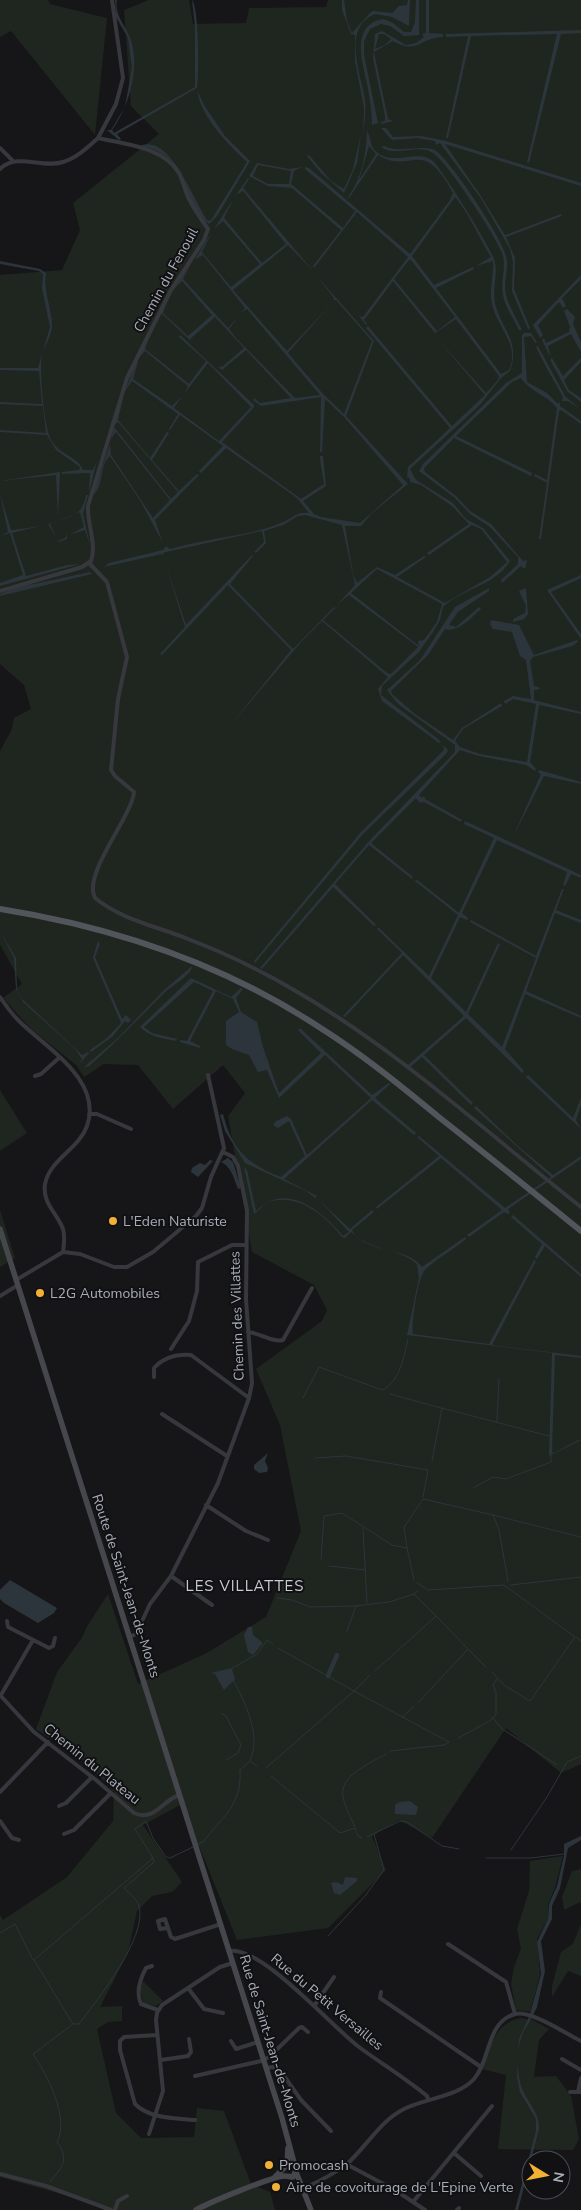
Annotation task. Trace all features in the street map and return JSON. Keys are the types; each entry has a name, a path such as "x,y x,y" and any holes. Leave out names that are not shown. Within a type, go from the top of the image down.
{"main road":[{"path":"0,909 82,924 139,941 201,964 258,991 319,1026 353,1050 581,1231"},
{"name":"Route de Saint-Jean-de-Monts","path":"0,1229 229,1951"},
{"name":"Rue de Saint-Jean-de-Monts","path":"229,1951 288,2138 295,2169 311,2210"},
{"name":"Rue de Saint-Jean-de-Monts","path":"287,2172 288,2138"},
{"path":"287,2172 295,2169"},
{"path":"196,2210 215,2200 270,2181 295,2169"},
{"path":"287,2172 303,2187"}],"street":[{"path":"0,169 13,161 51,164 63,162 75,157 98,138 116,104 122,78 112,0"},
{"name":"Chemin du Fenouil","path":"89,563 93,555 88,506 127,378 158,312 204,240 208,229 190,202 179,174 165,159 154,152 98,138"},
{"path":"0,148 13,161"},
{"path":"0,591 71,571 89,563 107,582 127,657 118,699 111,767 113,774 131,788 134,794 103,855 92,890 95,898 110,909 240,961 314,1002 372,1040 581,1206"},
{"path":"0,997 19,1021 71,1066 81,1082 89,1114 81,1137 50,1170 46,1183 46,1199 63,1231 63,1252"},
{"path":"34,1076 41,1074 60,1057"},
{"path":"0,1296 63,1252 77,1253 121,1268 140,1260 182,1229 202,1208 211,1177 223,1152 208,1075"},
{"path":"89,1114 97,1114 131,1129"},
{"name":"Chemin des Villattes","path":"129,1637 136,1634 150,1604 171,1576 218,1483 249,1398 252,1383 245,1245 247,1210 238,1166 233,1157 223,1152"},
{"path":"171,1349 189,1320 197,1292 198,1262 204,1257 232,1245 245,1245"},
{"path":"248,1332 276,1341 284,1340 312,1288"},
{"path":"154,1376 154,1368 159,1362 180,1354 191,1355 249,1398"},
{"path":"162,1414 227,1456"},
{"path":"206,1506 246,1531 268,1540"},
{"path":"171,1576 212,1606"},
{"path":"7,1621 8,1627 49,1648 53,1646 55,1638"},
{"path":"0,1695 33,1640"},
{"name":"Chemin du Plateau","path":"0,1695 23,1722 92,1776 134,1813 147,1816 179,1794"},
{"path":"0,1792 48,1742"},
{"path":"59,1806 66,1802 92,1776"},
{"path":"64,1834 74,1830 111,1793"},
{"path":"0,1821 12,1838 19,1840"},
{"path":"167,1928 171,1937 175,1939 221,1924"},
{"path":"448,1944 500,1976 506,1982 515,2014"},
{"name":"Rue du Petit Versailles","path":"229,1951 236,1951 268,1966 359,2047 400,2073 427,2096 428,2100"},
{"path":"149,2134 163,2091 156,2023 158,2010 162,2004 220,1967 233,1963"},
{"path":"152,1966 146,1968 144,1972 139,1986 139,2001 142,2005 158,2010"},
{"path":"314,2006 334,1978"},
{"path":"188,1988 204,2009 223,2013"},
{"path":"381,1992 380,1998 481,2067"},
{"path":"303,2187 346,2164 393,2116 463,2087 474,2079 481,2067 494,2031 500,2023 515,2014 527,2014 581,2041"},
{"path":"195,2076 264,2060 299,2028 302,2027 308,2032"},
{"path":"157,2035 124,2037 120,2041 120,2050 134,2104 140,2109 155,2115 195,2120"},
{"path":"161,2060 188,2056 191,2052 189,2039"},
{"path":"232,2041 236,2050 258,2042"},
{"path":"562,2060 581,2070"},
{"path":"266,2068 273,2068 282,2073 301,2100 331,2131"},
{"path":"570,2092 579,2092 581,2078"},
{"path":"413,2202 492,2106"},
{"path":"454,2153 481,2176"},
{"path":"346,2164 425,2210"},
{"path":"0,2174 46,2186 110,2210"},
{"path":"115,2210 118,2201 127,2196"}],"shaded area":[{"path":"0,0 48,0 50,4 107,18 95,135 11,31 0,37"},
{"path":"115,0 117,0 117,11 131,40 133,51 133,75 125,105 132,67 128,38 116,17"},
{"path":"149,0 189,0 193,24 246,23 249,8 326,7 328,0 581,0 581,1764 561,1773 506,1728 432,1838 399,1820 372,1836 386,1870 328,1928 237,1940 182,1804 143,1825 182,1882 172,1892 152,1896 137,1911 128,1953 100,2007 122,2006 122,2021 108,2022 97,2029 116,2113 141,2138 194,2137 197,2108 224,2111 251,2184 270,2192 275,2210 119,2210 0,2177 0,1915 3,1920 67,1877 113,1821 114,1792 87,1763 83,1764 85,1762 36,1729 57,1672 83,1636 86,1628 108,1594 138,1684 205,1654 266,1617 301,1531 280,1425 256,1369 322,1321 327,1310 314,1285 252,1252 228,1116 245,1093 223,1065 173,1109 138,1065 104,1064 84,1077 76,1065 31,1029 3,998 22,984 0,945 0,751 11,731 14,718 31,709 24,685 0,664 0,275 62,270 80,230 73,203 159,134 131,106 124,10"},
{"path":"192,0 197,27 197,88 117,134 121,139 119,140 107,130 111,130 124,109 112,130 114,133 195,87 195,26"},
{"path":"342,0 344,0 347,21 352,33 373,11 392,13 399,6 407,5 408,0 410,0 409,26 392,17 375,14 365,21 359,30 356,52 365,100 363,132 364,108 355,61 355,35 351,34 342,10"},
{"path":"416,0 419,0 419,35 404,36 390,26 381,24 370,29 364,41 364,55 378,123 372,125 362,59 362,38 366,29 373,23 384,19 393,23 404,32 411,32 415,22"},
{"path":"426,0 429,0 429,33 443,34 443,37 413,46 401,45 393,41 374,52 388,119 393,121 381,124 381,122 385,121 385,116 373,58 375,34 382,31 406,45 416,43 424,37 422,34 426,33","holes":["379,34 384,34 391,39 385,45 375,49"]},
{"path":"581,30 581,33 561,34 529,163 527,162 557,34 471,36 448,138 446,138 468,36 446,37 446,34"},
{"path":"197,90 204,105 225,136 250,161 217,216 209,224 192,202 182,178 168,158 157,151 140,146 151,144 161,149 171,159 180,171 202,212 208,221 211,220 247,162 216,130 204,111"},
{"path":"381,128 386,128 393,137 421,136 446,141 581,183 581,186 445,144 479,193 505,235 561,214 562,216 506,237 515,258 514,289 530,328 528,329 512,291 513,262 510,249 480,197 440,143 436,145 435,141 417,138 392,140"},
{"path":"367,131 373,148 379,154 395,158 426,157 438,167 477,227 495,262 494,290 496,307 510,338 513,353 513,361 510,371 501,378 480,405 410,469 416,480 453,503 466,519 483,528 510,561 496,576 460,595 443,607 440,620 419,652 382,686 381,695 438,739 441,742 439,743 382,701 378,689 388,677 322,621 302,641 229,727 291,650 228,585 162,655 160,654 185,627 164,559 186,625 252,555 230,584 293,649 334,607 323,620 387,673 391,674 418,647 349,595 337,605 355,585 342,525 305,515 298,516 283,525 264,531 266,543 256,553 254,552 264,542 262,531 166,552 163,553 163,556 162,554 104,567 109,563 163,550 166,546 170,549 268,528 297,514 309,513 297,498 226,448 201,473 199,471 223,446 180,415 170,430 178,414 132,381 125,391 136,362 138,362 133,379 172,406 182,396 174,408 219,441 251,407 208,363 184,394 188,386 145,351 137,360 149,337 145,349 189,384 206,361 179,337 180,335 254,405 222,442 301,499 324,484 320,460 320,456 323,456 326,486 303,501 314,514 321,517 360,523 403,485 344,417 325,399 322,452 320,452 321,397 261,406 253,400 254,398 260,403 291,398 246,350 222,370 218,366 222,367 244,348 215,317 190,339 191,341 161,313 168,298 163,313 188,336 212,315 182,281 173,290 193,260 183,279 228,328 240,315 229,329 236,338 295,398 320,395 247,309 241,313 245,308 203,255 195,259 212,232 202,252 231,287 260,264 223,221 214,229 234,198 224,218 262,263 286,244 243,191 236,195 248,178 243,188 314,272 288,245 233,290 287,351 332,303 288,353 323,394 344,414 372,341 336,300 333,300 334,298 316,275 374,341 346,416 408,484 371,514 361,526 345,526 353,574 357,583 377,567 395,575 424,556 426,557 397,577 445,603 490,577 507,562 481,529 472,525 429,555 427,553 469,524 452,506 421,485 410,482 410,478 407,477 408,467 450,428 366,328 368,326 452,426 485,395 436,337 486,393 498,380 499,376 456,319 435,333 393,281 364,320 366,325 359,316 363,317 408,257 357,212 314,268 313,266 341,230 292,188 268,186 249,176 257,163 289,169 302,167 294,171 291,184 343,228 355,211 305,169 305,167 309,168 410,254 450,200 453,193 442,175 433,165 416,160 400,162 378,155 349,198 362,166","holes":["369,146 376,154 359,180","258,165 291,171 289,184 268,184 253,176","455,197 491,257 476,266 493,261 492,302 496,316 510,345 512,361 509,370 501,374 436,288 474,269 473,267 434,285 412,256","409,260 411,260 455,317 437,331 394,279","377,569 442,604 437,622 424,640 418,641 419,646 351,593"]},
{"path":"361,134 357,163 344,193 321,173 307,156 309,155 331,181 344,189 353,169"},
{"path":"381,147 396,149 429,148 435,150 452,168 486,217 502,246 507,264 505,292 522,330 519,330 504,299 502,290 504,264 498,244 449,170 440,159 427,150 393,151"},
{"path":"0,261 40,269 46,273 45,280 52,326 41,362 45,418 49,435 56,447 76,461 83,470 93,470 97,461 89,493 90,473 62,474 62,472 79,470 80,467 56,450 47,435 0,432 0,430 46,433 43,406 0,404 0,402 42,404 39,371 0,370 0,368 38,368 50,327 42,288 43,274 39,271 0,264"},
{"path":"581,275 581,279 562,298 566,306 563,308 558,303 538,325 543,335 540,338 533,325"},
{"path":"567,309 575,317 573,324 581,342 581,352 571,334 548,346 549,355 542,340 544,338 546,343 569,332 570,327 564,311"},
{"path":"524,333 531,333 537,342 535,343 531,336 524,337 527,382 547,393 558,404 560,402 560,406 581,421 581,424 561,410 559,411 541,539 539,539 547,483 534,476 535,474 547,480 557,408 529,387 521,378 512,382 456,436 532,473 531,476 454,438 424,468 425,472 456,496 470,511 491,524 523,561 527,560 525,569 521,566 502,583 501,580 518,564 518,557 490,527 470,514 455,498 419,471 423,464 506,383 522,373 522,335"},
{"path":"538,346 565,396 581,410 568,401 562,401 563,397 536,347"},
{"path":"552,358 563,376 581,358 581,362 564,380 569,390 581,398 581,402 567,391 550,360"},
{"path":"124,394 118,420 150,458 167,432 169,433 152,460 179,491 197,474 199,475 155,520 163,543 141,502 110,456 104,464 99,487 93,495 110,444 111,455 153,518 170,500 116,432 111,439 114,427 171,499 178,492 118,422 114,425"},
{"path":"60,472 58,517 56,475 0,481"},
{"path":"0,494 11,530 56,522 50,524 57,538 48,524 12,533 26,576 67,565 80,564 0,586 0,583 23,575 10,533 0,536 8,532"},
{"path":"86,495 88,495 83,514 90,545 85,530 69,535 84,527 80,512 74,514 81,509"},
{"path":"67,534 67,539 58,541 65,538"},
{"path":"90,572 92,574 0,596 0,594 15,588"},
{"path":"581,575 581,578 551,592 581,634 581,639 547,590"},
{"path":"489,588 489,591 458,612 449,625 456,627 479,607 481,609 460,627 450,630 445,629 428,655 391,691 392,694 415,714 453,740 462,728 501,703 502,706 463,729 455,741 460,747 480,754 527,762 536,704 513,699 505,704 504,701 513,696 531,699 526,660 520,656 512,632 493,629 490,624 491,620 519,625 534,655 577,640 578,642 572,646 533,657 530,661 534,686 540,689 534,690 534,700 581,712 581,714 539,705 530,762 536,769 535,771 526,765 479,756 460,750 419,795 422,798 424,796 425,799 462,820 461,822 424,802 420,803 416,798 371,843 413,877 412,879 369,845 335,884 376,925 374,926 333,887 262,969 260,968 371,839 455,752 455,745 398,704 387,690 420,660 455,607"},
{"path":"526,588 528,614 524,619 513,622 513,619 525,613 526,606 519,591"},
{"path":"443,745 448,750 446,754 363,834 255,963 254,961 361,832 444,750"},
{"path":"539,770 581,782 581,784 544,776 512,839 541,774 538,773"},
{"path":"465,821 581,875 581,878 571,874 565,886 563,885 567,872 497,840 462,913 468,918 467,920 460,917 431,978 466,1012 498,943 500,944 468,1014 502,1047 536,958 470,922 471,920 536,956 562,889 564,889 556,910 581,920 581,923 555,913 526,991 581,1016 581,1018 525,994 505,1049 524,1071 522,1073 466,1018 424,1055 473,1103 471,1105 422,1057 410,1067 408,1065 464,1016 403,955 345,1017 343,1016 402,953 377,929 378,927 429,976 458,915 415,881 416,879 459,913 494,838 464,824"},
{"path":"0,931 16,958 17,990 21,998 82,1055 89,1053 79,1064 82,1059 75,1049 23,1002 16,989 14,958"},
{"path":"98,941 100,944 95,957 122,1019 126,1015 131,1020 128,1023 125,1021 113,1036 91,1052 90,1050 107,1038 121,1023 93,958"},
{"path":"192,966 186,976 165,992 109,1048 89,1066 84,1067 118,1038 164,990"},
{"path":"191,978 231,997 241,988 243,989 236,998 241,1012 257,1022 263,1047 279,1093 321,1053 298,1030 300,1028 372,1095 389,1083 375,1098 416,1133 414,1135 372,1100 284,1179 317,1196 315,1198 306,1191 245,1163 225,1131 220,1115 223,1114 231,1137 243,1154 259,1167 281,1177 305,1156 289,1121 278,1128 273,1125 276,1121 287,1116 291,1119 307,1155 371,1098 325,1055 279,1098 267,1070 258,1072 249,1055 226,1045 226,1021 239,1012 233,999 216,991 190,1041 200,1046 200,1048 180,1042 180,1040 187,1041 213,991 194,982 144,1027 152,1033 177,1039 176,1041 152,1035 140,1027"},
{"path":"528,1075 573,1118 581,1098 581,1105 576,1120 581,1129 526,1077"},
{"path":"0,1090 27,1133 0,1151"},
{"path":"476,1106 519,1147 553,1175 581,1156 581,1159 508,1209 510,1213 504,1212 469,1237 467,1235 502,1210 441,1158 377,1209 376,1207 439,1156 417,1137 419,1136 505,1208 551,1177 474,1108"},
{"path":"228,1158 233,1162 241,1188 238,1189 230,1170 221,1162"},
{"path":"210,1160 213,1161 198,1177 191,1172 192,1168 200,1163 205,1165"},
{"path":"244,1167 247,1170 256,1211 263,1205 254,1214"},
{"path":"279,1198 291,1199 303,1203 315,1209 343,1236 349,1232 319,1200 350,1229 372,1210 374,1212 352,1230 356,1236 351,1232 345,1238 319,1214 300,1203 290,1200 266,1204 268,1202"},
{"path":"0,1210 15,1258 0,1267"},
{"path":"513,1215 581,1274 581,1277 545,1246 537,1259 535,1257 542,1244 511,1217"},
{"path":"465,1237 466,1239 422,1274 416,1300 413,1334 489,1344 534,1260 536,1261 492,1345 581,1356 581,1358 555,1355 552,1452 554,1453 581,1440 549,1456 552,1353 407,1335 419,1278 417,1264 402,1255 387,1250 406,1255 422,1267"},
{"path":"268,1453 265,1461 268,1468 267,1472 259,1473 254,1469 254,1465"},
{"path":"10,1580 57,1608 54,1613 38,1623 4,1603 0,1599 0,1590"},
{"path":"248,1627 252,1627 253,1635 263,1643 253,1655 248,1652 244,1635"},
{"path":"232,1669 235,1679 224,1690 215,1674 211,1673"},
{"path":"410,1801 418,1807 416,1815 395,1814 395,1805 399,1802"},
{"path":"581,1836 581,1840 568,1848 560,1888 552,1906 552,1919 541,1941 545,1971 537,2007 533,2015 530,2014 541,1974 537,1942 548,1919 549,1904 557,1886 564,1856 564,1844"},
{"path":"563,1856 555,1888 548,1904 548,1919 537,1939 540,1975 530,2012 516,2010 511,1984 514,1967 521,1949 517,1929 529,1891 530,1861"},
{"path":"581,1869 581,1904 580,1902 564,1910 562,1897 572,1871"},
{"path":"345,1877 357,1878 357,1881 340,1895 334,1893 331,1883 336,1882 343,1885"},
{"path":"581,1924 581,1976 568,1971 552,1997 552,1986 561,1952 573,1944"},
{"path":"143,1981 163,2001 156,2006 143,2003 140,1989"},
{"path":"529,2017 531,2018 522,2035 518,2053 519,2039"},
{"path":"521,2018 533,2020 549,2029 539,2040 534,2077 556,2076 571,2096 579,2139 573,2150 498,2149 506,2075 482,2069 491,2044 499,2030 504,2025"},
{"path":"518,2061 521,2087 539,2124 534,2150 531,2150 536,2131 536,2119 520,2092 517,2076"},
{"path":"521,2187 518,2210 515,2210"}],"waterway":[{"path":"303,1398 319,1367 382,1390 397,1375 408,1339"},
{"path":"497,1421 499,1379"},
{"path":"390,1394 441,1408"},
{"path":"432,1461 442,1408 549,1436"},
{"path":"473,1488 493,1477 506,1479 551,1462 551,1454"},
{"path":"315,1458 346,1456 428,1470 423,1497"},
{"path":"407,1548 404,1527 423,1499 493,1515 499,1530 508,1581"},
{"path":"321,1559 324,1516 342,1513 392,1545 407,1548 414,1580"},
{"path":"493,1515 581,1537"},
{"path":"363,1528 367,1603"},
{"path":"329,1566 365,1570"},
{"path":"511,1585 581,1577"},
{"path":"417,1583 428,1590 504,1585 575,1637 530,1701 504,1685 492,1672"},
{"path":"418,1591 414,1594 436,1616"},
{"path":"347,1631 356,1606 389,1602 414,1594"},
{"path":"277,1598 292,1600 310,1607 356,1606"},
{"path":"375,1671 436,1616 468,1649 418,1703"},
{"path":"576,1637 581,1641"},
{"path":"231,1669 257,1654 267,1640 273,1644"},
{"path":"266,1768 354,1691 278,1648"},
{"path":"469,1650 486,1667"},
{"path":"328,1676 337,1655"},
{"path":"370,1675 354,1691 449,1742 444,1745 390,1751"},
{"path":"458,1738 490,1721 496,1714 496,1692 493,1685 497,1679"},
{"path":"233,1680 247,1708 253,1730 254,1741 250,1760"},
{"path":"403,1717 414,1706"},
{"path":"222,1714 226,1716 241,1745 238,1753 226,1760"},
{"path":"493,1718 501,1728 557,1765"},
{"path":"355,1827 343,1797 343,1789 346,1782 357,1771 386,1754"},
{"path":"511,1850 547,1797 567,1762 581,1756"},
{"path":"198,1844 203,1842 230,1809 238,1792 240,1770 250,1761 257,1766"},
{"path":"271,1776 340,1833 355,1828 358,1836 362,1838"},
{"path":"50,2182 58,2172 64,2159 57,2142 61,2121 59,2109 50,2085 33,2054 73,2024 34,1960 153,1858 135,1829 146,1821 153,1838 166,1857 170,1858 193,1847"},
{"path":"367,1837 400,1821 407,1822 442,1846 459,1849"},
{"path":"328,1936 365,1896 384,1870 374,1834"},
{"path":"486,1858 531,1858 564,1854"},
{"path":"74,2024 79,2024 129,1951 140,1919 139,1906 124,1888 154,1862 153,1858"},
{"path":"0,1933 15,1924 33,1960"}],"place":[{"name":"L'Eden Naturiste","path":"113,1221"},
{"name":"L2G Automobiles","path":"40,1293"},
{"name":"Promocash","path":"269,2165"},
{"name":"Aire de covoiturage de L'Epine Verte","path":"276,2187"}],"district":[{"name":"LES VILLATTES","path":"245,1586"}]}
